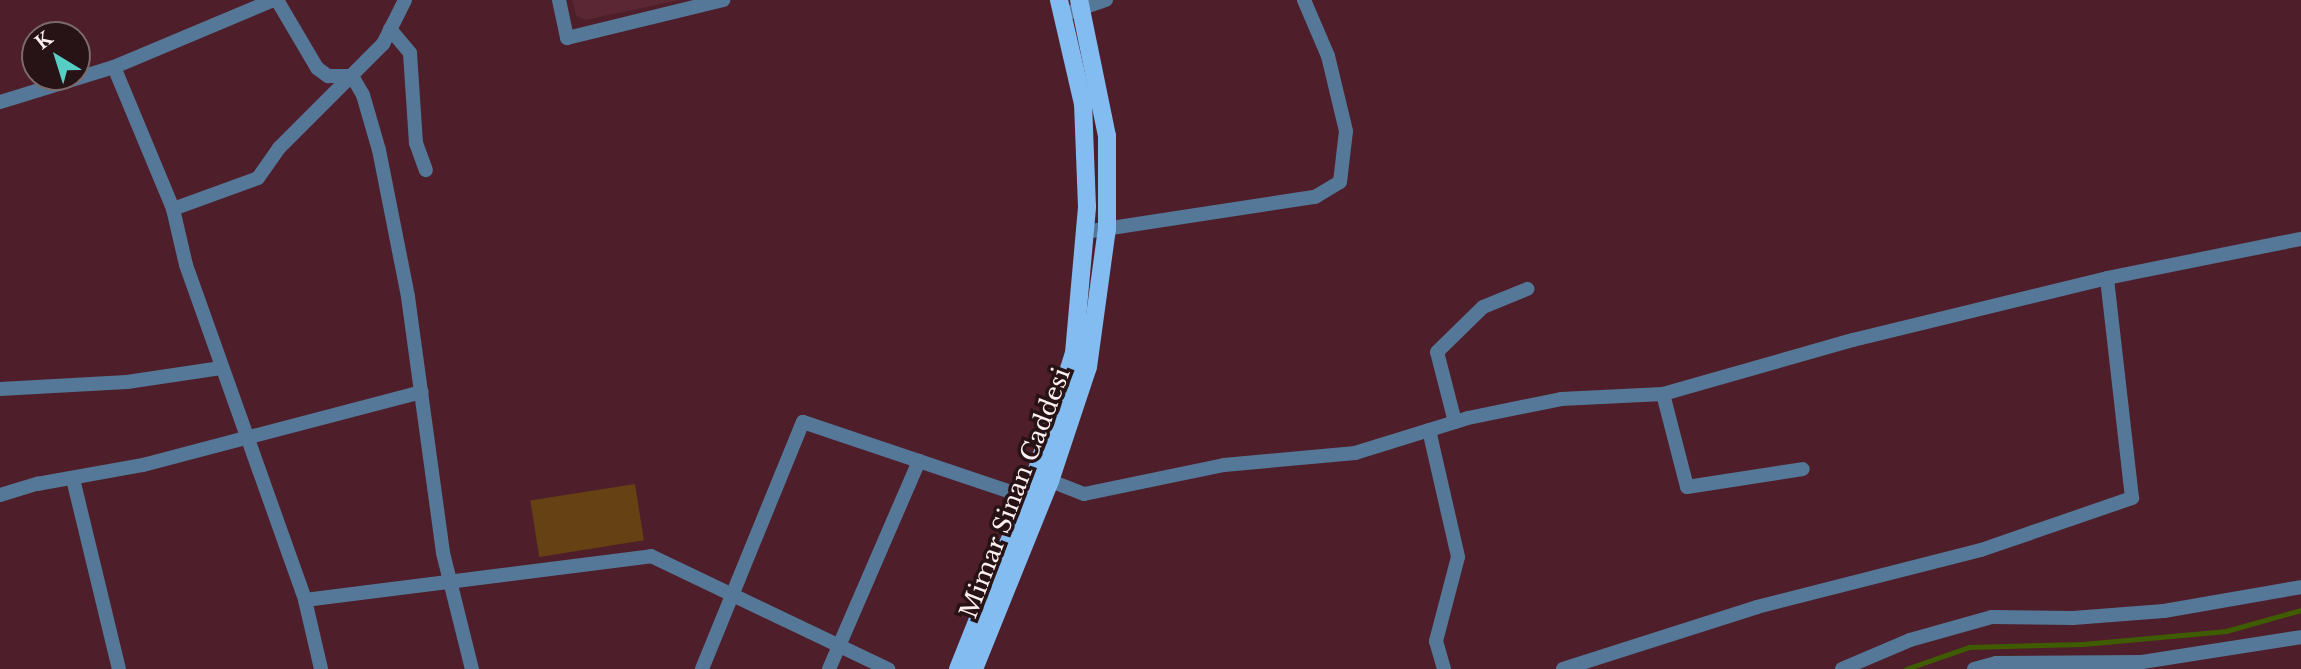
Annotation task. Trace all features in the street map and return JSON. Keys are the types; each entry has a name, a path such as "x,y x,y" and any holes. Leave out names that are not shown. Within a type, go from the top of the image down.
{"main road":[{"name":"Mimar Sinan Caddesi","path":"974,669 1042,478 1088,367 1107,229 1107,135 1081,4"},
{"name":"Mimar Sinan Caddesi","path":"958,669 1026,497 1042,478 1074,353 1085,232 1083,103 1061,7"}],"street":[{"path":"0,102 114,66 275,0 317,68 328,76 352,76"},
{"path":"173,209 258,178 279,148 383,44 405,0"},
{"path":"559,0 567,38 723,0"},
{"path":"1061,7 1106,0"},
{"path":"1085,232 1315,197 1340,182 1346,131 1328,56 1304,0"},
{"path":"390,29 410,53 416,143 426,170"},
{"path":"114,66 173,209 186,265 305,600 321,669"},
{"path":"352,76 363,95 379,150 422,392 451,582 472,669"},
{"path":"1042,478 1084,494 1224,465 1355,453 1455,422 1561,399 1663,394 1853,340 2107,278 2301,239"},
{"path":"1563,669 1757,607 1981,550 2132,498 2107,278"},
{"path":"1455,422 1437,352 1483,307 1527,289"},
{"path":"0,389 127,382 221,368"},
{"path":"0,495 248,437 422,392"},
{"path":"1663,394 1687,487 1803,469"},
{"path":"702,669 803,422 1026,497"},
{"path":"1429,430 1458,557 1436,641 1444,669"},
{"path":"829,669 919,461"},
{"path":"73,479 119,669"},
{"path":"305,600 651,556 888,669"},
{"path":"1842,669 1910,640 1992,617 2073,618 2164,611 2301,586"},
{"path":"1974,669 2142,662 2301,637"}],"shaded area":[{"path":"572,0 679,0 585,20 576,15"},
{"path":"635,484 644,540 539,557 530,501"}],"waterway":[{"path":"1906,669 1969,647 2083,644 2226,631 2301,610"}]}
